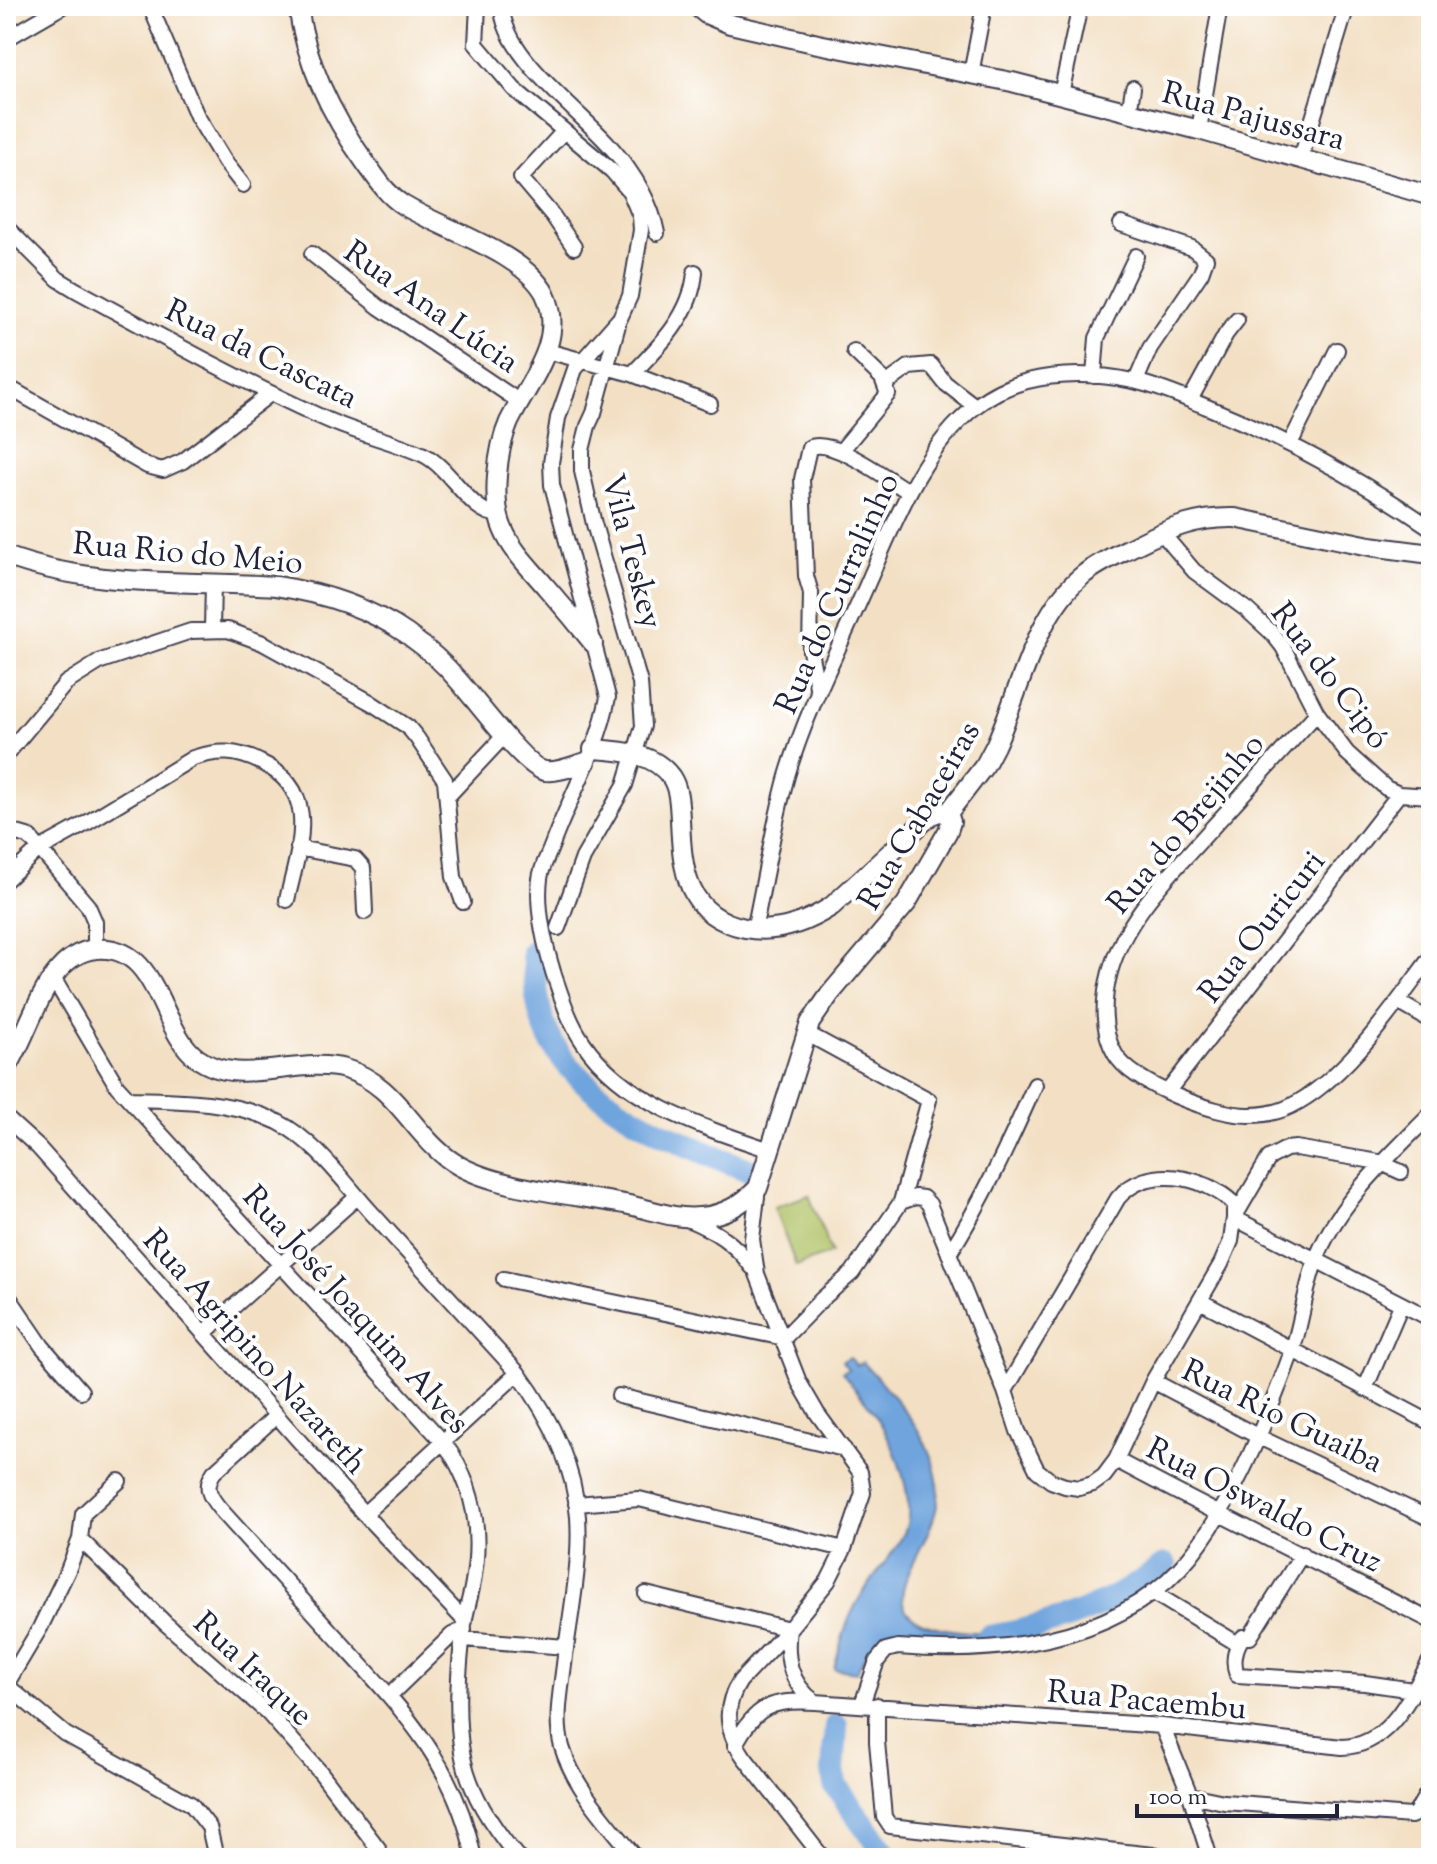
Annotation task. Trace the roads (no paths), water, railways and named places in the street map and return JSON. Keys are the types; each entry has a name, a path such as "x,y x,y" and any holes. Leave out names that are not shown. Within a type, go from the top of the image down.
{"main road":[{"path":"298,6 311,58 328,106 342,131 389,195 486,246 534,279 549,305 552,333 547,351 508,425 503,441 498,475 498,514 502,528 518,554 593,643"},
{"name":"Rua Pajussara","path":"696,6 730,24 1061,94 1302,154 1431,196"},
{"name":"Rua Cabaceiras","path":"758,1188 806,1033 819,1008 906,904 948,831 951,822 948,813 990,756 1043,627 1060,598 1083,575 1161,532 1201,519 1235,518 1370,546 1431,554"},
{"name":"Rua Rio do Meio","path":"6,556 91,577 300,589 354,606 407,634 448,669 528,761 544,771 590,756"},
{"path":"590,756 635,752 663,768 677,789 684,869 694,895 704,909 718,920 754,930 785,928 819,915 931,815 948,813"},
{"path":"6,1069 52,976 77,954 95,949 131,959 145,972 185,1047 211,1066 239,1070 312,1066 345,1069 363,1076 390,1094 440,1152 466,1170 509,1183 682,1218 715,1215 730,1210 746,1201 758,1188"}],"street":[{"path":"6,39 63,6"},
{"path":"150,6 197,116 243,185"},
{"name":"Vila Teskey","path":"478,6 476,44 514,89 612,171 630,192 640,216 641,230 630,296 620,318 582,450 582,471 594,524 640,683 643,726 625,785 589,845 558,928"},
{"path":"502,6 509,38 611,146 637,183 654,216 657,233"},
{"path":"644,6 685,6"},
{"path":"971,74 984,6"},
{"path":"1061,94 1080,6"},
{"path":"1199,130 1220,6"},
{"name":"Rua Pajussara","path":"1302,154 1347,6"},
{"path":"1129,112 1133,88"},
{"path":"563,132 521,178 574,247"},
{"path":"1121,224 1192,248 1206,259 1201,273 1150,348 1136,381"},
{"name":"Rua da Cascata","path":"6,227 58,279 270,394 325,420 431,459 446,470 478,508 486,513 498,514"},
{"name":"Rua Ana Lúcia","path":"312,254 379,307 520,402"},
{"path":"1094,376 1097,338 1136,256"},
{"path":"632,374 669,335 689,301 695,272"},
{"path":"620,318 580,360 561,405 554,435 552,485 608,697 603,726 568,802 540,879 542,926 567,1012 583,1043 605,1068 663,1108 770,1150"},
{"path":"1190,400 1237,320"},
{"path":"1290,444 1337,350"},
{"path":"547,351 632,374 710,404"},
{"path":"841,451 885,399 886,384 854,351"},
{"path":"886,384 909,367 923,363 931,365 945,383 975,406"},
{"name":"Rua do Curralinho","path":"754,930 787,776 818,692 894,521 928,461 975,406 997,392 1044,379 1094,376 1136,381 1190,400 1290,444 1366,485 1431,528"},
{"path":"6,386 147,466 163,470 183,461 270,394"},
{"path":"818,692 810,651 811,593 806,576 803,468 809,448 814,445 841,451 909,492"},
{"name":"Rua do Cipó","path":"1161,532 1194,571 1247,610 1272,633 1317,713 1347,753 1386,788 1399,794"},
{"path":"212,629 213,583"},
{"path":"6,755 52,698 82,671 101,661 173,636 212,629 228,630 263,643 394,717 417,738 445,780 454,877 463,902"},
{"name":"Rua do Brejinho","path":"1317,713 1166,880 1133,923 1118,949 1105,998 1108,1038 1116,1056 1130,1072 1203,1105 1247,1116 1290,1107 1329,1080 1398,1002 1431,957"},
{"path":"447,797 505,735"},
{"path":"6,880 38,850 193,758 230,751 264,764 292,784 301,811 298,848 287,900"},
{"path":"1399,794 1431,796"},
{"name":"Rua Ouricuri","path":"1168,1091 1399,794"},
{"path":"6,830 27,836 88,906 95,922 95,949"},
{"path":"298,848 360,862 365,912"},
{"name":"Rua José Joaquim Alves","path":"52,976 104,1067 129,1099 444,1443 463,1471 475,1510 475,1569 464,1630 459,1711 462,1750 479,1803 518,1858"},
{"path":"1398,1002 1431,1021"},
{"path":"784,1338 852,1273 901,1202 929,1100 806,1033"},
{"path":"949,1254 998,1169 1035,1085"},
{"path":"129,1099 214,1103 269,1119 295,1132 518,1373 544,1411 561,1448 576,1504 578,1545 559,1707 563,1748 572,1771 585,1791 636,1858"},
{"path":"1180,1858 890,1826 884,1817 870,1704 877,1661 886,1650 898,1647 961,1650 1031,1643 1110,1618 1152,1592 1179,1569 1199,1544 1259,1437 1292,1350 1316,1260 1338,1218 1383,1164 1431,1114"},
{"name":"Rua Agripino Nazareth","path":"6,1118 38,1147 464,1630"},
{"path":"1234,1218 1269,1158 1286,1149 1296,1148 1383,1164 1401,1172"},
{"path":"901,1202 915,1197 923,1198 929,1204 1005,1391 1018,1431 1037,1470 1051,1481 1079,1488 1093,1484 1104,1476 1116,1460 1153,1381 1231,1241 1234,1204 1225,1196 1190,1181 1148,1178 1126,1188 1005,1391"},
{"path":"757,1274 752,1239 758,1188"},
{"path":"204,1333 357,1197"},
{"path":"682,1218 725,1238 740,1250 757,1274 807,1398 860,1472 863,1493 844,1549 828,1581 789,1629 740,1681 731,1694 728,1711 735,1745 823,1858"},
{"path":"1234,1218 1431,1319"},
{"path":"504,1279 784,1338"},
{"path":"6,1293 42,1346 81,1391"},
{"path":"1200,1301 1431,1423"},
{"path":"1365,1389 1401,1305"},
{"path":"364,1514 518,1373"},
{"name":"Rua Rio Guaiba","path":"1153,1381 1259,1437 1431,1519"},
{"path":"619,1396 844,1449"},
{"path":"276,1416 214,1472 207,1487 212,1499 390,1695 434,1753 466,1821 474,1858"},
{"name":"Rua Oswaldo Cruz","path":"1116,1460 1431,1621"},
{"path":"119,1481 83,1514 80,1539 40,1628 6,1685 65,1734 191,1804 209,1827 216,1858"},
{"path":"576,1504 639,1499 844,1549"},
{"name":"Rua Iraque","path":"80,1539 165,1623 268,1713 321,1773 378,1848"},
{"path":"1302,1554 1250,1637 1243,1637 1238,1644 1234,1668 1237,1675 1365,1683 1413,1690"},
{"path":"1152,1592 1238,1644"},
{"path":"646,1594 789,1629"},
{"path":"789,1629 787,1651 792,1673 803,1693 815,1702"},
{"path":"390,1695 452,1635 464,1630 566,1647"},
{"name":"Rua Pacaembu","path":"735,1745 763,1708 785,1701 870,1704 1162,1726 1358,1747 1393,1724 1431,1659"},
{"path":"1162,1726 1190,1795 1210,1858"},
{"path":"1190,1795 1224,1802 1411,1816 1431,1787"}],"water":[{"path":"850,1357 856,1365 863,1362 910,1418 928,1450 938,1485 936,1510 905,1582 903,1602 913,1617 940,1628 989,1633 989,1640 914,1631 891,1633 872,1645 857,1672 834,1669 854,1607 899,1542 908,1520 906,1489 890,1441 876,1416 842,1372 848,1369 842,1361"}],"waterway":[{"path":"533,952 538,1002 546,1030 561,1056 581,1079 635,1119 754,1172"},
{"path":"989,1637 1036,1627 1082,1612 1124,1592 1165,1565"},
{"path":"836,1726 835,1785 888,1858"}]}
